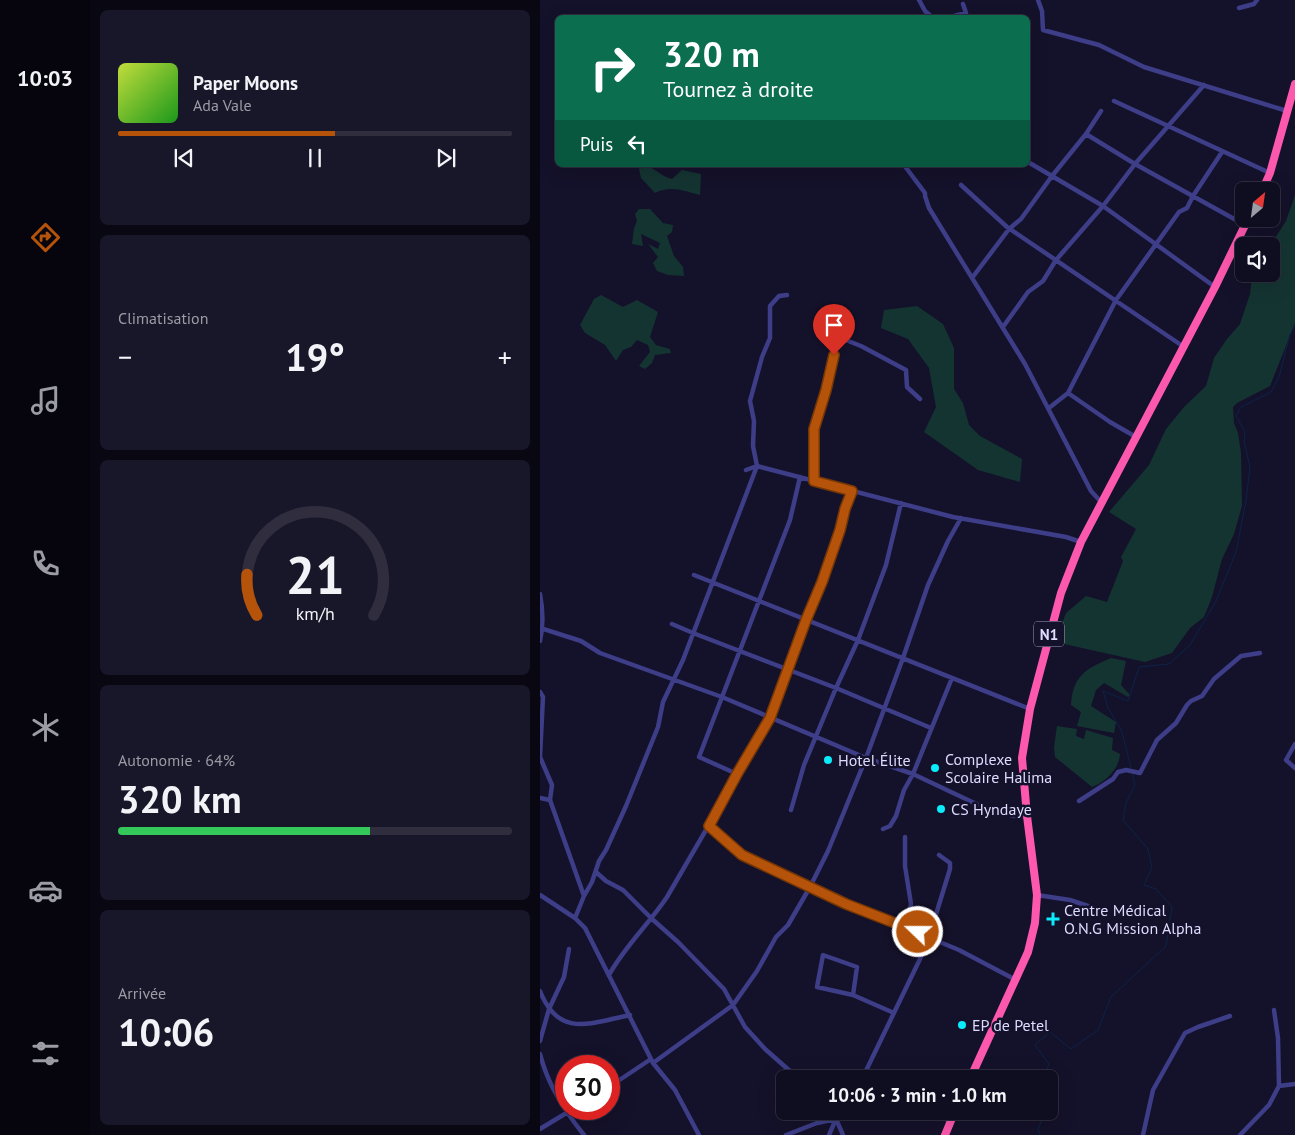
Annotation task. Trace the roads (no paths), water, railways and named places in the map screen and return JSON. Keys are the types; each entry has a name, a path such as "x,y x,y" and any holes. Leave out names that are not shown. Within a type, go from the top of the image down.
{"highway":[{"path":"1266,182 1289,111 1295,84"},
{"name":"N1","path":"974,1070 1028,952 1035,923 1037,895 1026,816 1022,758 1030,709 1061,593 1082,542 1244,228"},
{"path":"945,1135 950,1122"}],"street":[{"path":"919,0 930,15"},
{"path":"1038,0 1042,11 1043,30 1099,45 1144,68 1289,111"},
{"path":"1239,8 1254,4 1257,0"},
{"path":"958,15 966,13 963,4"},
{"path":"1003,327 1028,292 1043,281 1056,260 1103,206 1135,164 1204,86"},
{"path":"1114,101 1270,173"},
{"path":"972,278 1086,134 1101,111"},
{"path":"1086,134 1135,164 1193,196 1235,216"},
{"path":"1049,408 1068,393 1116,300 1179,212 1186,208 1222,152"},
{"path":"1030,163 1103,206 1215,286"},
{"path":"906,167 925,193 924,196 928,208 1025,364 1091,490 1102,503"},
{"path":"961,185 1010,229 1184,347"},
{"path":"575,918 596,872 599,861 626,806 658,727 663,702 692,634 757,466 753,446 754,421 750,401 762,357 770,338 770,306 779,296 787,294"},
{"path":"814,481 814,429 826,390 838,337 906,370 908,387 920,399"},
{"path":"1068,393 1110,422 1136,437"},
{"path":"746,470 757,466 961,518 1066,537 1082,542"},
{"path":"737,774 699,757 790,520 800,477"},
{"path":"609,975 618,958 652,919 709,826 770,718 827,567 852,491"},
{"path":"791,810 804,765 858,640 886,565 901,503"},
{"path":"620,1080 652,1061 733,1005 757,971 776,937 788,925 828,851 866,758 928,585 948,540 961,518"},
{"path":"694,575 1030,709"},
{"path":"540,594 544,613 540,641"},
{"path":"672,624 692,634 788,669 932,728"},
{"path":"542,628 581,641 600,653 722,697 866,758 913,774 988,809 1014,816 1026,816"},
{"path":"1079,801 1113,778 1118,772 1126,770 1138,773 1142,770 1160,737 1172,728 1187,705 1202,696 1214,679 1240,656 1260,653"},
{"path":"883,829 890,826 893,822 904,790 913,774 952,678"},
{"path":"540,692 543,697 540,757 552,785 550,800 584,896"},
{"path":"1295,744 1286,760 1295,768"},
{"path":"540,798 550,800"},
{"path":"709,826 742,855 846,904 930,936 1016,980"},
{"path":"905,837 905,866 911,904 906,927"},
{"path":"866,1070 930,936 950,869 950,863 939,855"},
{"path":"596,872 606,881 622,890 678,942 724,990 745,1027 765,1049 789,1070"},
{"path":"1037,895 1070,900 1097,909"},
{"path":"540,896 575,918 585,928 652,1061 674,1090 699,1135"},
{"path":"540,1041 549,1009 564,977 569,949"},
{"path":"853,995 857,967 823,956 817,987 853,995 894,1013"},
{"path":"540,991 549,1009 560,1020 578,1025 630,1015"},
{"path":"1240,1135 1268,1105 1279,1086 1278,1038 1274,1010"},
{"path":"1143,1135 1153,1090 1185,1033 1230,1016"},
{"path":"540,1054 545,1075 555,1092"},
{"path":"540,1072 545,1075"},
{"path":"1279,1086 1295,1084"},
{"path":"540,1129 555,1120"},
{"path":"572,1120 584,1135"},
{"path":"786,1135 817,1123 831,1120"},
{"path":"829,1135 836,1120"},
{"path":"836,1120 843,1135"},
{"path":"945,1120 950,1122"}],"waterway":[{"path":"1131,768 1122,732 1108,708 1103,691 1128,701 1139,667 1169,664 1190,645 1216,601 1236,552 1246,501 1250,467 1244,441 1245,432 1236,416 1241,407 1271,392 1279,377 1290,334 1295,326"},
{"path":"1047,1070 1049,1064 1035,1045 1050,1032 1071,1049 1098,1030 1111,997 1166,946 1172,907 1156,889 1144,885 1152,868 1148,849 1123,820 1126,803 1135,785 1132,772"},
{"path":"1040,1135 1038,1129 1042,1120"}],"place":[{"name":"Hotel Élite","path":"828,760"},
{"name":"Complexe Scolaire Halima","path":"935,768"},
{"name":"CS Hyndaye","path":"941,809"},
{"name":"Centre Médical O.N.G Mission Alpha","path":"1053,919"},
{"name":"EP de Petel","path":"962,1025"}]}
